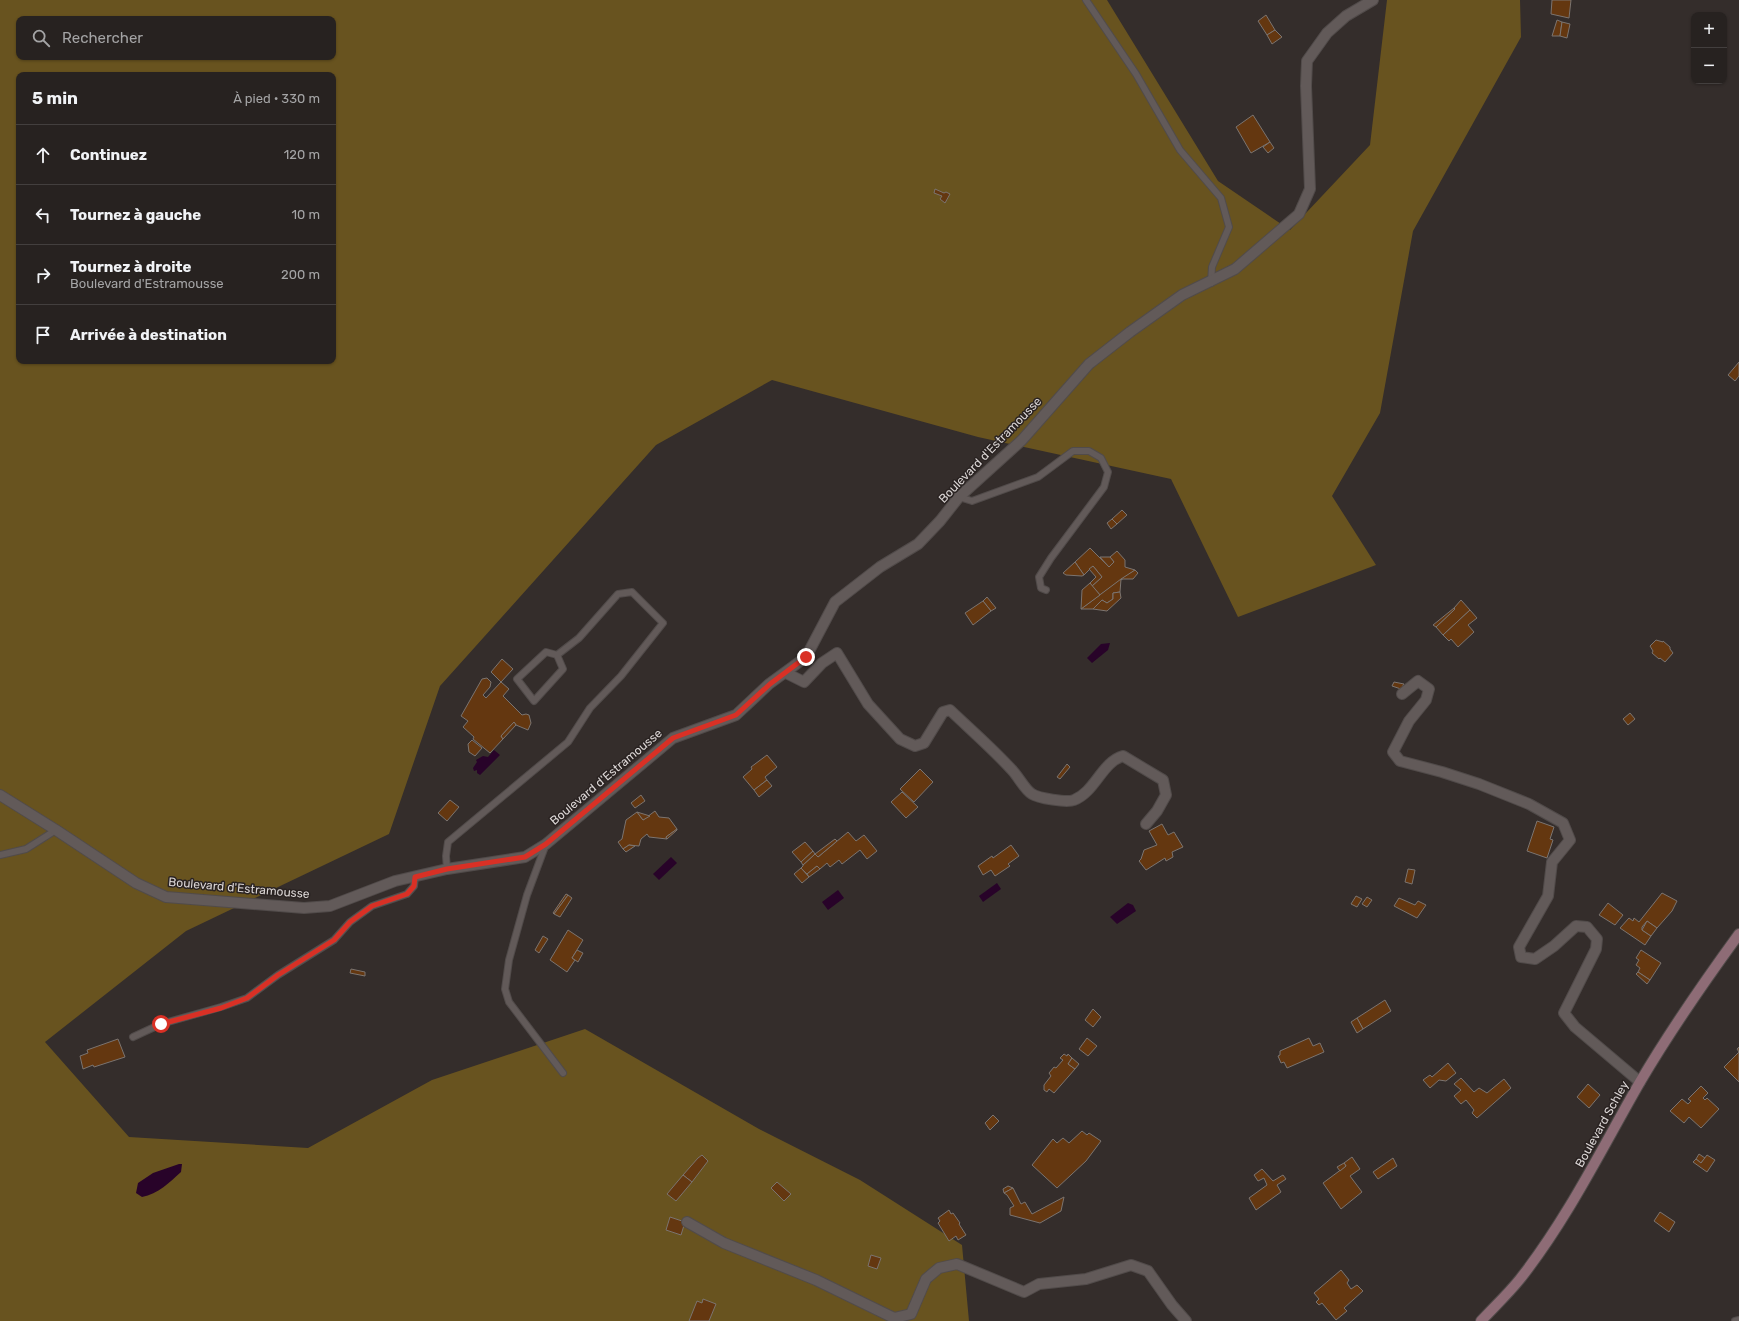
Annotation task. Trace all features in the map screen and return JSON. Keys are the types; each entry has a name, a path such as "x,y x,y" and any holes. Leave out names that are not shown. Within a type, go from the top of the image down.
{"main road":[{"name":"Boulevard Schley","path":"1481,1321 1520,1279 1547,1241 1581,1187 1640,1082 1681,1015 1739,934"}],"street":[{"name":"Boulevard d'Estramousse","path":"0,795 60,832 136,883 166,897 304,908 330,906 395,881 447,869 525,857 546,844 673,738 736,715 770,684 806,657 835,602 880,567 918,544 959,498 1022,440 1089,364 1130,332 1182,295 1235,270 1299,214 1310,189 1306,86 1307,61 1327,34 1346,16 1373,0"},
{"path":"786,673 804,682 822,663 837,653 868,704 900,739 914,746 924,743 943,712 950,710 1012,770 1032,794 1055,800 1074,801 1090,788 1107,767 1117,758 1123,756 1163,780 1166,795 1157,811 1146,824"},
{"path":"1402,694 1418,681 1429,689 1426,700 1409,721 1393,752 1400,761 1479,784 1529,804 1563,823 1570,840 1552,862 1548,896 1519,947 1521,957 1535,959 1554,946 1576,926 1587,928 1597,939 1596,949 1564,1013 1575,1027 1640,1082"},
{"path":"687,1222 724,1243 816,1280 894,1318 911,1314 926,1280 939,1268 957,1264 1024,1292 1039,1284 1086,1279 1131,1265 1148,1271 1172,1305 1186,1321"}],"lane":[{"path":"1086,0 1136,74 1180,150 1221,198 1229,228 1212,267 1210,283"},
{"path":"959,498 972,501 1038,477 1074,451 1089,451 1101,458 1108,472 1104,487 1081,520 1051,558 1039,577 1041,588 1046,590"},
{"path":"447,869 446,856 448,842 568,742 590,708 621,676 663,623 632,592 618,594 579,638 557,655"},
{"path":"546,652 557,655 563,669 534,701 517,679 546,652"},
{"path":"0,855 26,850 60,832"},
{"path":"546,844 527,895 509,960 505,989 509,1002 563,1073"},
{"path":"133,1037 161,1024 221,1008 247,998 278,975 334,940 350,922 372,906 407,894 414,886 415,877"},
{"path":"1735,1321 1739,1320"}],"shaded area":[{"path":"0,0 1107,0 1218,181 1290,230 1370,145 1387,0 1520,0 1521,37 1413,231 1380,413 1332,496 1376,565 1238,617 1171,479 978,437 772,380 656,445 440,686 389,834 186,931 45,1042 129,1137 308,1148 432,1080 585,1029 759,1129 860,1180 962,1245 969,1321 0,1321"},
{"path":"1110,643 1108,650 1092,663 1087,658 1101,644"},
{"path":"494,750 500,755 480,775 477,773 477,770 474,771 473,768 477,762 476,760 483,756 488,757"},
{"path":"671,857 677,863 659,880 653,874"},
{"path":"997,883 1001,889 983,902 979,896"},
{"path":"838,890 844,898 828,910 822,902"},
{"path":"1128,903 1133,905 1136,911 1117,924 1110,917"},
{"path":"182,1164 181,1172 163,1187 142,1197 136,1193 138,1183 153,1173"}],"building":[{"path":"1552,0 1571,0 1569,18 1551,14"},
{"path":"1266,15 1275,30 1267,35 1258,21"},
{"path":"1557,20 1562,22 1560,36 1552,36"},
{"path":"1562,22 1570,24 1567,38 1560,36"},
{"path":"1275,30 1282,37 1272,44 1267,35"},
{"path":"1253,115 1270,142 1251,153 1236,127"},
{"path":"1270,142 1274,148 1268,153 1263,147"},
{"path":"935,189 950,194 945,203 940,199 942,196 934,193"},
{"path":"1739,362 1739,376 1735,381 1728,375"},
{"path":"1122,510 1127,515 1117,524 1112,519"},
{"path":"1112,519 1117,524 1111,529 1107,523"},
{"path":"1090,548 1109,567 1114,562 1110,557 1117,551 1125,560 1125,567 1135,570 1100,595 1092,586 1102,577 1093,566 1084,575 1075,562"},
{"path":"1100,557 1110,557 1114,562 1109,567"},
{"path":"1075,562 1084,575 1066,575 1063,573"},
{"path":"1093,566 1102,577 1092,586 1090,583 1096,577 1089,569"},
{"path":"1135,570 1138,573 1133,579 1121,579"},
{"path":"1121,579 1120,592 1113,593 1113,599 1107,603 1102,600 1093,609 1081,609"},
{"path":"1090,583 1100,595 1081,609 1082,590"},
{"path":"1120,592 1121,598 1107,611 1093,609 1102,600 1107,603 1113,599 1113,593"},
{"path":"987,597 996,608 991,611 983,601"},
{"path":"1461,600 1470,610 1443,635 1436,627 1455,609 1454,608"},
{"path":"983,601 991,611 973,625 965,613"},
{"path":"1454,608 1455,609 1436,627 1433,625"},
{"path":"1470,610 1477,618 1468,625 1474,632 1458,647 1451,639 1449,641 1443,635"},
{"path":"1656,640 1663,641 1670,647 1673,653 1665,662 1652,653 1653,651 1650,646"},
{"path":"502,659 513,669 501,682 491,672"},
{"path":"487,678 491,682 490,687 483,695 486,698 501,682 509,689 503,696 522,715 529,715 531,723 528,730 516,725 514,722 501,736 503,739 490,753 473,739 474,737 463,727 468,721 461,716 482,679"},
{"path":"1394,682 1404,684 1401,689 1392,686"},
{"path":"1630,713 1635,719 1628,725 1623,719"},
{"path":"514,722 516,725 503,739 501,736"},
{"path":"472,740 482,748 475,756 469,752 468,744"},
{"path":"767,755 777,767 765,777 767,780 754,790 743,777 752,769 751,767"},
{"path":"1067,764 1070,767 1060,779 1057,777"},
{"path":"920,769 933,782 914,802 900,789"},
{"path":"767,780 772,786 759,797 754,790"},
{"path":"902,792 918,807 906,818 891,802"},
{"path":"641,795 645,801 635,808 631,803"},
{"path":"450,800 459,807 447,821 438,813"},
{"path":"655,811 659,817 669,818 677,829 666,837 667,839 649,837 647,834 641,839 639,846 629,845 623,849 618,842 622,839 626,820 637,812 643,820"},
{"path":"637,812 650,816 643,820"},
{"path":"1537,821 1554,827 1550,839 1553,840 1547,858 1527,851"},
{"path":"1162,824 1168,835 1174,832 1183,847 1172,852 1173,857 1166,861 1165,858 1146,870 1139,861 1144,850 1157,845 1149,831"},
{"path":"677,830 667,839 666,837"},
{"path":"848,832 856,841 864,835 877,851 867,859 860,850 842,864 839,860 830,867 827,863 820,869 817,866 807,874 801,868 815,854 818,857"},
{"path":"835,839 837,841 818,857 815,854"},
{"path":"805,842 813,851 801,862 792,852"},
{"path":"629,845 635,846 626,852 623,849"},
{"path":"1011,845 1019,856 1008,864 1010,866 995,876 991,870 983,875 978,866 992,856 993,858"},
{"path":"813,851 815,854 803,865 801,862"},
{"path":"817,866 820,869 809,877 807,874"},
{"path":"801,868 809,877 802,883 794,874"},
{"path":"1408,869 1415,870 1412,884 1405,882"},
{"path":"1662,893 1677,901 1672,911 1657,928 1647,921 1642,927 1642,930 1651,936 1645,945 1620,928 1629,918 1633,921 1634,918 1639,922"},
{"path":"566,894 568,895 554,914 553,913"},
{"path":"568,895 572,898 560,917 554,914"},
{"path":"1356,896 1362,899 1357,907 1351,904"},
{"path":"1367,897 1372,900 1367,907 1362,904"},
{"path":"1399,898 1415,905 1418,901 1426,905 1417,918 1394,906"},
{"path":"1608,903 1623,915 1615,925 1599,915"},
{"path":"1647,921 1657,928 1651,936 1642,930"},
{"path":"568,930 583,940 572,958 575,960 567,972 550,960"},
{"path":"543,936 548,939 539,953 535,950"},
{"path":"577,950 583,953 578,962 572,958"},
{"path":"1641,950 1661,963 1650,980 1638,972 1640,968 1636,965 1639,960 1636,958"},
{"path":"351,969 365,972 365,976 350,973"},
{"path":"1638,972 1650,980 1647,984 1636,974"},
{"path":"1385,1000 1391,1011 1363,1029 1357,1018"},
{"path":"1093,1009 1101,1017 1093,1027 1085,1020"},
{"path":"1357,1018 1363,1029 1357,1033 1351,1022"},
{"path":"1087,1038 1097,1046 1088,1056 1079,1049"},
{"path":"1309,1038 1313,1046 1320,1043 1324,1052 1287,1068 1284,1062 1281,1063 1278,1056 1280,1055 1280,1051"},
{"path":"118,1039 125,1057 83,1069 80,1056 88,1053 87,1050"},
{"path":"1739,1052 1739,1082 1724,1067"},
{"path":"1064,1054 1067,1056 1068,1054 1072,1058 1068,1064 1075,1069 1054,1093 1049,1089 1047,1092 1044,1090 1044,1085 1051,1076 1049,1073 1063,1060 1060,1058"},
{"path":"1072,1058 1079,1064 1075,1069 1068,1064"},
{"path":"1448,1063 1456,1073 1446,1081 1439,1080 1430,1088 1423,1080 1430,1075 1432,1077"},
{"path":"1461,1078 1474,1092 1479,1088 1487,1093 1504,1079 1511,1088 1477,1118 1472,1113 1474,1110 1466,1100 1461,1104 1454,1096 1461,1090 1454,1084"},
{"path":"1588,1084 1600,1095 1589,1108 1577,1097"},
{"path":"1701,1086 1708,1093 1703,1098 1705,1100 1707,1098 1719,1109 1701,1128 1689,1117 1684,1123 1670,1111 1682,1099 1688,1104 1691,1101 1688,1099"},
{"path":"993,1115 999,1121 990,1130 985,1123"},
{"path":"1082,1131 1087,1135 1089,1133 1101,1141 1086,1161 1057,1188 1032,1165 1053,1139 1057,1143 1063,1138 1069,1143"},
{"path":"1699,1154 1705,1158 1701,1163 1696,1159"},
{"path":"702,1155 708,1161 692,1182 683,1175"},
{"path":"1707,1155 1715,1160 1707,1172 1693,1162 1696,1159 1701,1163"},
{"path":"1352,1157 1360,1169 1350,1176 1362,1192 1341,1209 1323,1183 1346,1166 1344,1163"},
{"path":"1393,1158 1397,1166 1378,1179 1373,1172"},
{"path":"1344,1163 1346,1166 1340,1171 1337,1167"},
{"path":"1262,1169 1273,1181 1283,1175 1286,1179 1277,1185 1281,1192 1256,1210 1249,1198 1267,1185 1264,1178 1258,1181 1254,1175"},
{"path":"683,1175 692,1182 676,1201 667,1194"},
{"path":"777,1182 791,1194 784,1201 771,1188"},
{"path":"1008,1186 1013,1188 1004,1193 1003,1189"},
{"path":"1013,1188 1021,1204 1025,1202 1032,1214 1064,1197 1061,1211 1040,1223 1010,1215 1010,1208 1014,1206 1004,1193"},
{"path":"949,1210 960,1223 959,1224 966,1235 958,1240 956,1236 949,1241 938,1223 940,1221 938,1218"},
{"path":"1660,1212 1675,1222 1669,1232 1654,1221"},
{"path":"670,1217 685,1222 681,1235 666,1230"},
{"path":"871,1255 881,1258 877,1269 868,1266"},
{"path":"1341,1270 1349,1280 1347,1283 1351,1289 1357,1285 1363,1291 1344,1308 1347,1311 1336,1320 1322,1303 1319,1305 1316,1302 1319,1299 1314,1293"},
{"path":"703,1299 716,1304 709,1321 689,1321 697,1301 702,1303"}],"route":[{"path":"161,1024 221,1008 247,998 278,975 334,940 350,922 372,906 407,894 414,886 415,877 447,869 525,857 546,844 574,822 673,738 736,715 770,684 806,657"}]}
